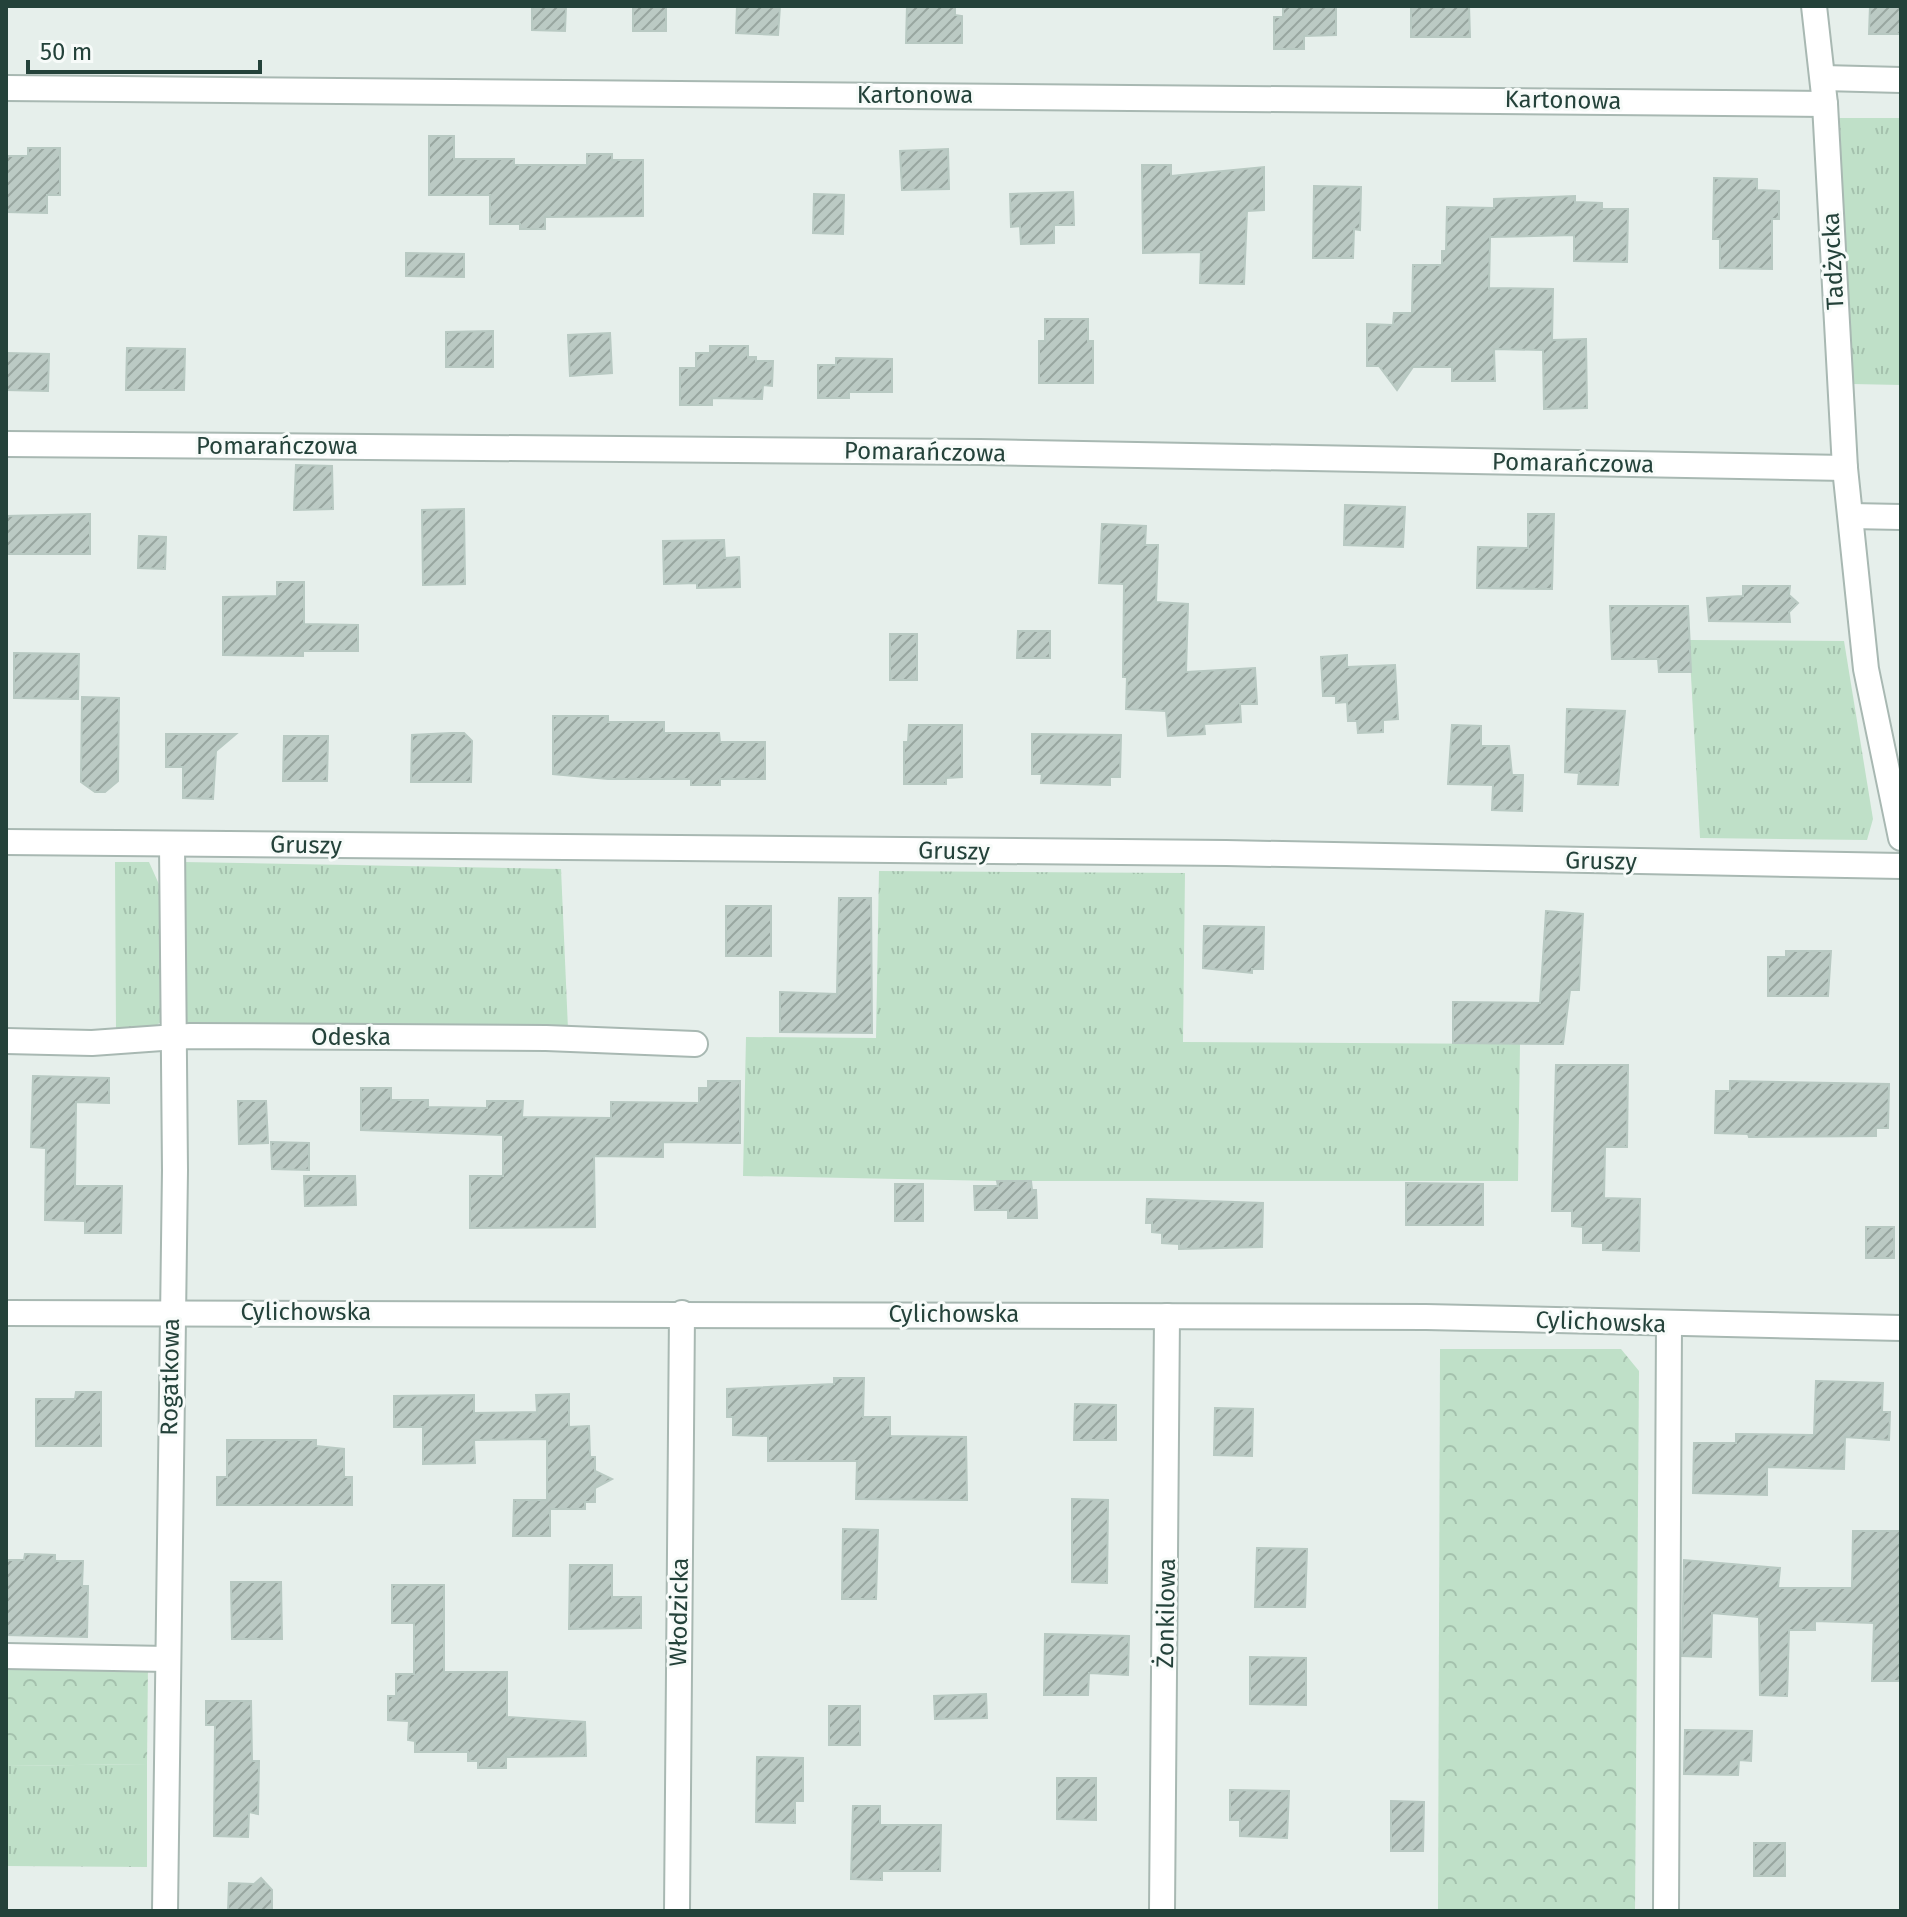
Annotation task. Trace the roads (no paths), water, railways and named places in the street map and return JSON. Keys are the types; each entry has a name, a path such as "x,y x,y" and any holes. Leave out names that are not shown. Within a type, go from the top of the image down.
{"street":[{"name":"Tadżycka","path":"1814,6 1825,104 1845,468 1866,669 1901,838"},
{"path":"1823,78 1901,80"},
{"name":"Kartonowa","path":"6,88 1825,104"},
{"name":"Pomarańczowa","path":"6,444 980,452 1845,468"},
{"path":"1851,516 1901,517"},
{"name":"Gruszy","path":"6,842 1226,853 1901,866"},
{"name":"Rogatkowa","path":"165,1911 174,1038 172,844"},
{"name":"Odeska","path":"6,1041 92,1043 174,1038 546,1038 695,1044"},
{"name":"Cylichowska","path":"6,1313 171,1311 1167,1316 1901,1328"},
{"name":"Włodzicka","path":"677,1911 682,1313"},
{"name":"Żonkilowa","path":"1162,1911 1167,1316"},
{"path":"1666,1911 1669,1324"},
{"path":"6,1656 167,1659"}]}
